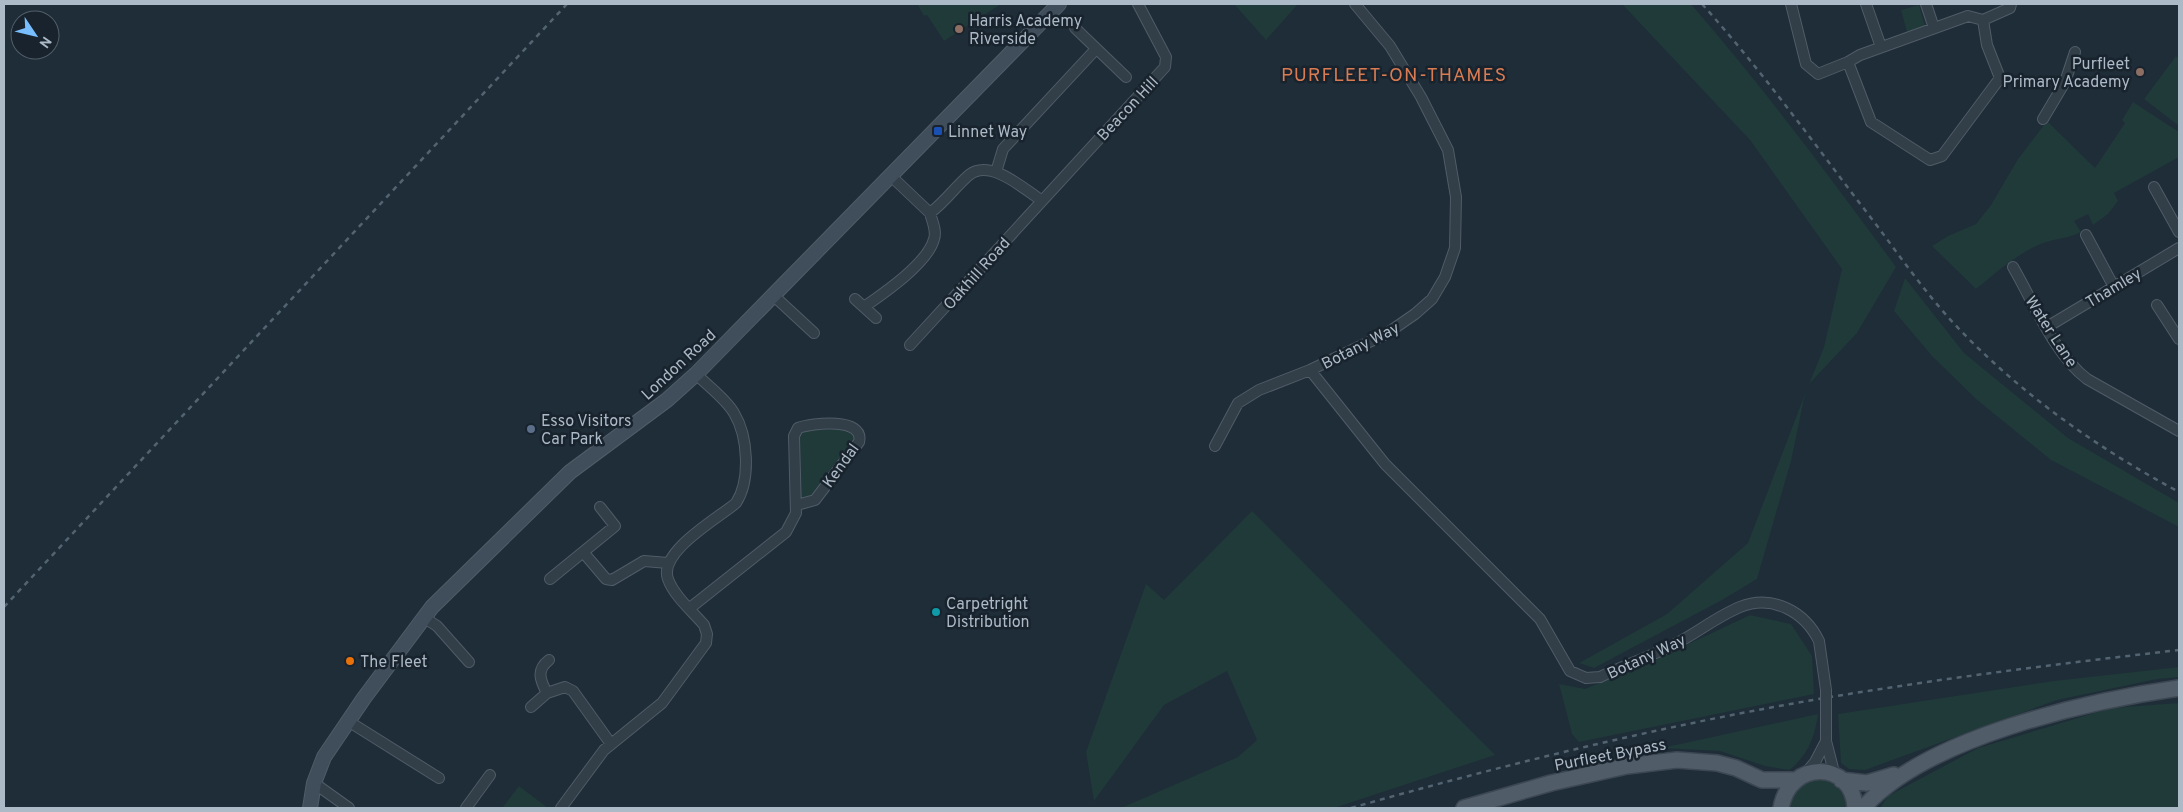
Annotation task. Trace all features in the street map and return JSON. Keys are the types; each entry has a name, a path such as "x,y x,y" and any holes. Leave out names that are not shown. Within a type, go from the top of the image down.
{"main road":[{"path":"1863,808 1881,789 1914,768 1997,732 2091,702 2179,688"},
{"name":"Purfleet Bypass","path":"1464,808 1551,783 1653,762 1677,760 1717,763 1736,768 1762,780 1800,777 1825,772 1838,778 1867,782 1914,768"},
{"path":"1781,808 1783,798 1800,777"},
{"path":"1838,778 1852,794 1855,808"},
{"path":"1762,780 1781,808"}],"street":[{"name":"London Road","path":"310,808 314,783 324,756 423,617 481,557 570,472 660,405 696,374 1059,4"},
{"name":"Beacon Hill","path":"1041,200 1164,67 1166,57 1138,4"},
{"name":"Botany Way","path":"1215,446 1238,403 1259,390 1310,370 1386,334 1415,314 1432,299 1445,277 1455,248 1456,198 1448,150 1421,97 1390,46 1355,4"},
{"path":"1791,4 1806,64 1818,74 1881,48 1968,16 1983,20 2010,8 2011,4"},
{"path":"1866,4 1881,48"},
{"path":"1926,4 1934,28"},
{"path":"1848,62 1872,122 1930,160 1942,156 2000,78 1987,45 1983,20"},
{"path":"1075,28 1126,77"},
{"path":"996,172 1003,149 1096,49"},
{"path":"2043,119 2065,82 2075,52"},
{"path":"930,213 944,202 970,174 984,169 996,172 1041,200"},
{"path":"864,307 903,279 927,253 934,240 935,231 930,213 891,176"},
{"path":"2154,188 2179,232"},
{"name":"Oakhill Road","path":"910,345 1041,200"},
{"path":"2086,235 2114,287"},
{"name":"Thamley","path":"2047,327 2179,248"},
{"name":"Water Lane","path":"2013,267 2047,327 2074,368 2087,379 2179,431"},
{"path":"774,296 814,333"},
{"path":"855,299 876,318"},
{"path":"2157,305 2179,339"},
{"name":"Botany Way","path":"1310,370 1385,464 1540,619 1570,671 1586,678 1600,677 1676,643 1741,607 1769,603 1780,604 1794,611 1810,625 1820,641 1826,690 1826,735 1838,778"},
{"path":"561,808 604,750 658,708 706,642 707,634 704,625 669,582 666,572 672,555 736,503 742,494 744,485 744,452 740,429 734,412 696,374"},
{"name":"Kendal","path":"690,608 786,532 795,519 793,443 798,428 849,424 856,428 860,434 859,442 820,493 811,502 796,505"},
{"path":"550,579 615,526 600,507"},
{"path":"583,552 606,579 612,580 644,560 668,563"},
{"path":"423,617 436,626 469,662"},
{"path":"547,693 540,679 540,672 542,665 549,660"},
{"path":"532,707 547,693 564,686 573,691 611,744"},
{"path":"348,720 439,778"},
{"name":"Botany Way","path":"1800,777 1815,762 1826,735"},
{"path":"466,808 490,775"},
{"path":"314,783 349,808"}],"green space":[{"path":"917,4 1001,4 944,41 927,15 924,16"},
{"path":"1234,4 1298,4 1266,40"},
{"path":"1622,4 1691,4 1771,100 1896,267 1857,333 1809,384 1824,347 1842,269 1750,140"},
{"path":"1919,5 1925,26 1907,32 1901,10"},
{"path":"2176,56 2179,59 2179,126 2144,99"},
{"path":"2133,102 2179,132 2179,157 2114,193 2118,201 2108,214 2093,225 2088,214 2074,221 2081,232 2034,247 2008,263 1976,289 1932,246 1948,236 1976,224 1991,205 2018,159 2047,121 2095,168 2125,123 2122,120"},
{"path":"1905,278 1964,353 2068,438 2179,503 2179,527 2051,460 1976,399 1932,356 1894,311"},
{"path":"1805,394 1791,461 1757,579 1722,600 1594,668 1579,663 1667,614 1748,543"},
{"path":"846,429 852,431 855,437 808,499 801,497 800,433 805,430"},
{"path":"1252,511 1495,755 1334,808 1121,808 1238,757 1257,740 1227,671 1164,705 1094,801 1086,752 1146,584 1164,600"},
{"path":"1750,615 1791,624 1812,656 1814,694 1579,742 1572,734 1559,684 1585,689 1646,664"},
{"path":"2179,667 2179,677 2157,679 2057,700 1865,770 1849,769 1841,763 1838,714 2054,681"},
{"path":"2179,703 2179,808 1880,808 1888,796 1978,748 2111,708"},
{"path":"1818,714 1810,745 1796,764 1789,770 1765,766 1720,751 1662,748"},
{"path":"1815,779 1833,783 1844,796 1847,808 1789,808 1794,794"},
{"path":"519,786 548,808 502,808"}],"railway":[{"path":"4,607 567,4"},
{"path":"1702,4 1770,86 1918,280 1961,331 2010,378 2064,420 2120,458 2179,492"},
{"path":"1351,808 1580,748 1696,722 1859,692 2042,666 2179,650"}],"place":[{"name":"Harris Academy Riverside","path":"959,29"},
{"name":"Purfleet Primary Academy","path":"2140,72"},
{"name":"Linnet Way","path":"938,131"},
{"name":"Esso Visitors Car Park","path":"531,429"},
{"name":"Carpetright Distribution","path":"936,612"},
{"name":"The Fleet","path":"350,661"}],"district":[{"name":"PURFLEET-ON-THAMES","path":"1394,74"}]}
